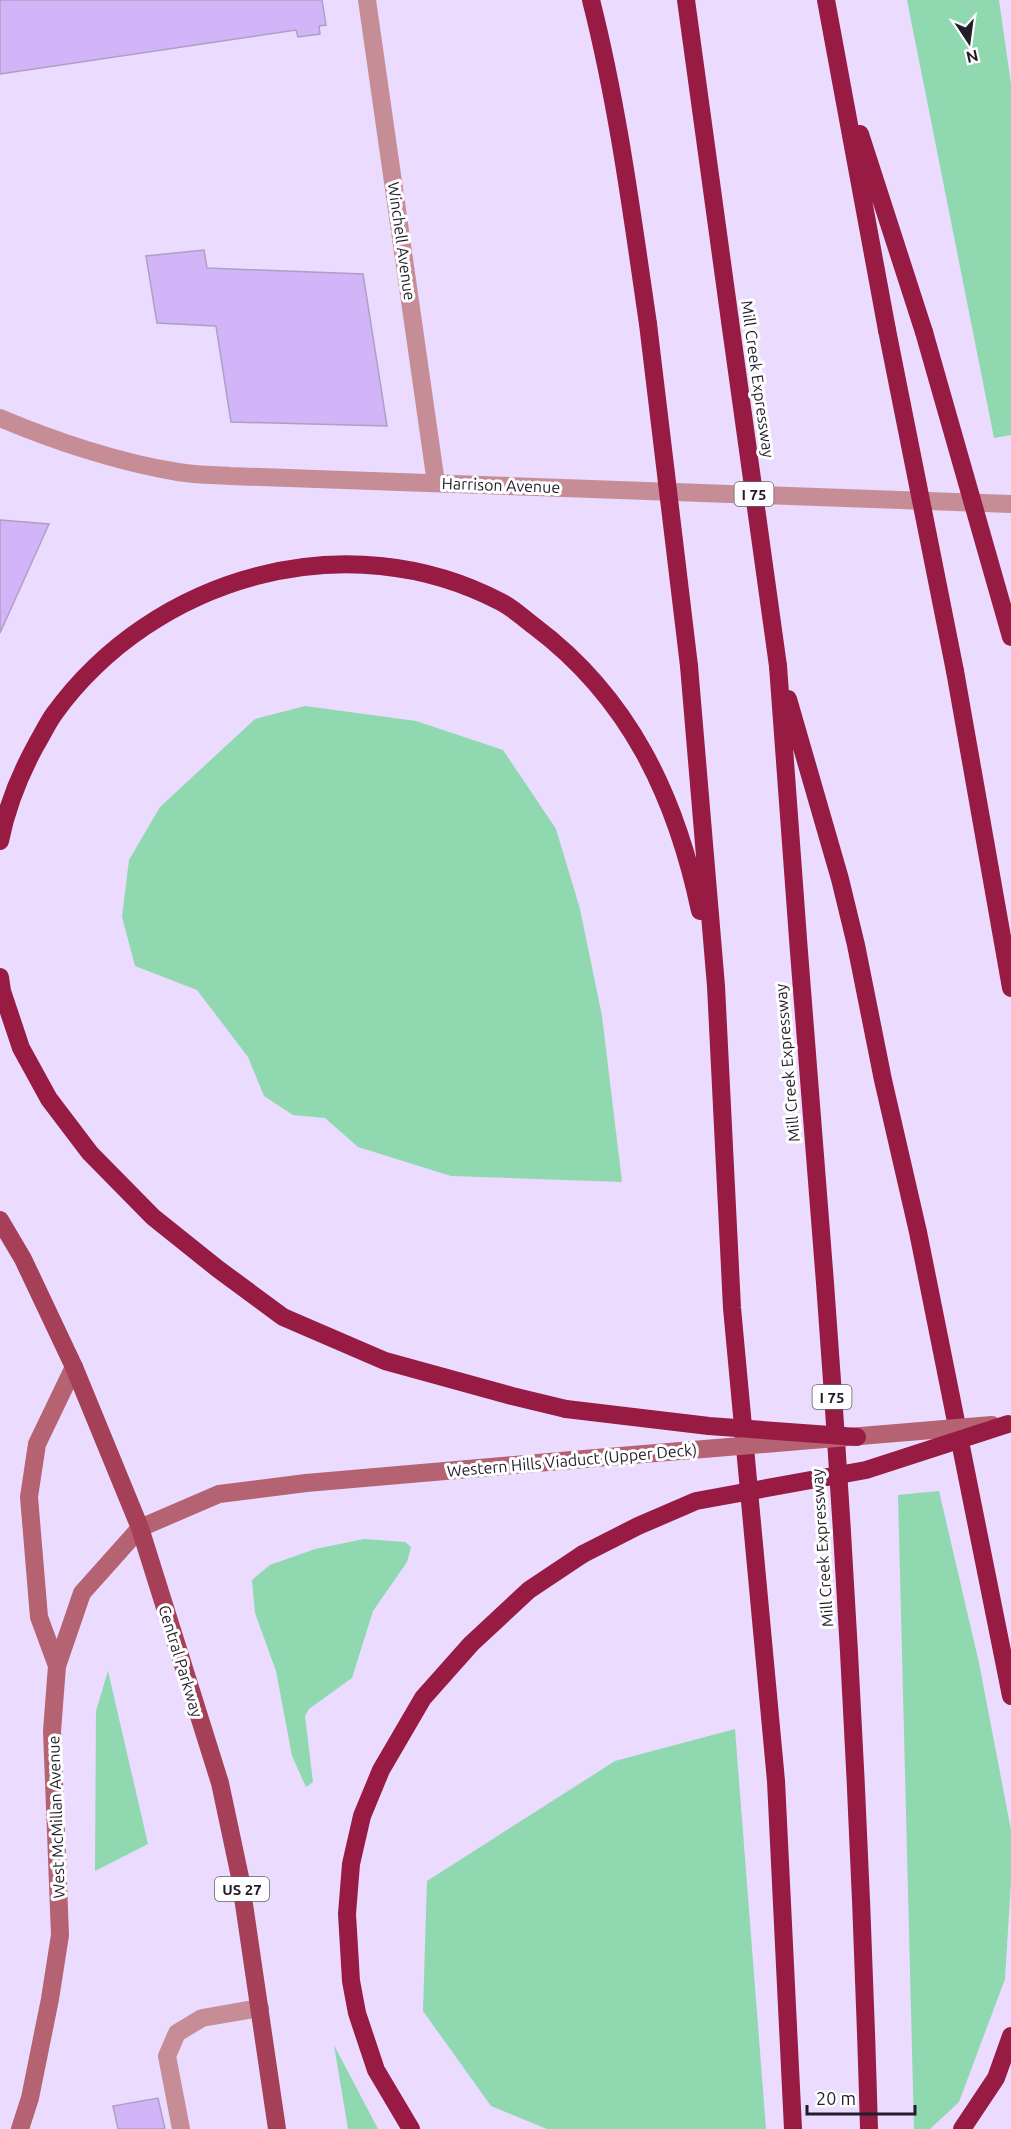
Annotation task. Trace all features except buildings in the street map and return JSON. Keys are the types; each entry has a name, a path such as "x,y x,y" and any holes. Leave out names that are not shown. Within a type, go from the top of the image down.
{"highway":[{"path":"591,0 606,60 624,159 648,324 689,666 716,986 732,1308 776,1781 793,2129"},
{"name":"Mill Creek Expressway","path":"686,0 778,666 825,1286 850,1665 868,2129"},
{"path":"826,0 887,330 955,671 1011,988"},
{"path":"838,63 924,332 1011,637"},
{"path":"0,841 4,820 20,774 53,715 89,673 133,634 179,605 229,584 282,569 348,563 403,569 451,580 502,603 552,640 597,682 637,737 667,801 694,882 716,986"},
{"path":"778,666 840,879 856,945 883,1080 918,1232 1011,1696"},
{"path":"0,977 2,991 21,1048 55,1108 90,1153 153,1217 283,1317 385,1361 566,1409 709,1426 856,1437"},
{"path":"411,2129 376,2070 357,2013 347,1914 351,1864 362,1816 381,1770 423,1698 471,1644 529,1590 583,1554 638,1526 696,1501 866,1470 1009,1424"},
{"path":"962,2129 996,2078 1011,2036"}],"main road":[{"name":"Central Parkway","path":"0,1220 23,1259 74,1368 140,1528 219,1783 240,1877 277,2129"},
{"path":"57,1666 39,1617 29,1497 37,1444 74,1368"},
{"name":"Western Hills Viaduct (Upper Deck)","path":"140,1528 219,1494 306,1483 1009,1424"},
{"name":"West McMillan Avenue","path":"20,2129 30,2097 50,1999 60,1935 52,1731 57,1666 82,1593 140,1528"}],"street":[{"name":"Winchell Avenue","path":"367,0 436,483"},
{"name":"Harrison Avenue","path":"0,418 75,445 179,472 230,476 1011,504"},
{"path":"181,2129 167,2056 177,2033 202,2018 260,2008"}],"green space":[{"path":"907,0 999,0 1011,84 1011,435 994,438"},
{"path":"305,706 416,721 503,750 556,829 580,909 602,1016 622,1182 451,1176 358,1147 325,1118 293,1115 264,1096 248,1057 197,990 135,966 122,917 129,860 160,807 255,719"},
{"path":"939,1491 979,1663 1011,1830 1011,1881 1005,1979 959,2102 930,2129 914,2129 898,1495"},
{"path":"364,1539 405,1542 411,1547 407,1562 373,1611 352,1678 309,1709 305,1716 313,1782 306,1787 292,1756 276,1671 255,1613 252,1580 270,1565 315,1549"},
{"path":"108,1671 148,1844 95,1871 96,1711"},
{"path":"735,1729 766,2129 547,2129 491,2106 423,2011 427,1881 615,1761"},
{"path":"334,2045 378,2129 348,2129"}]}
